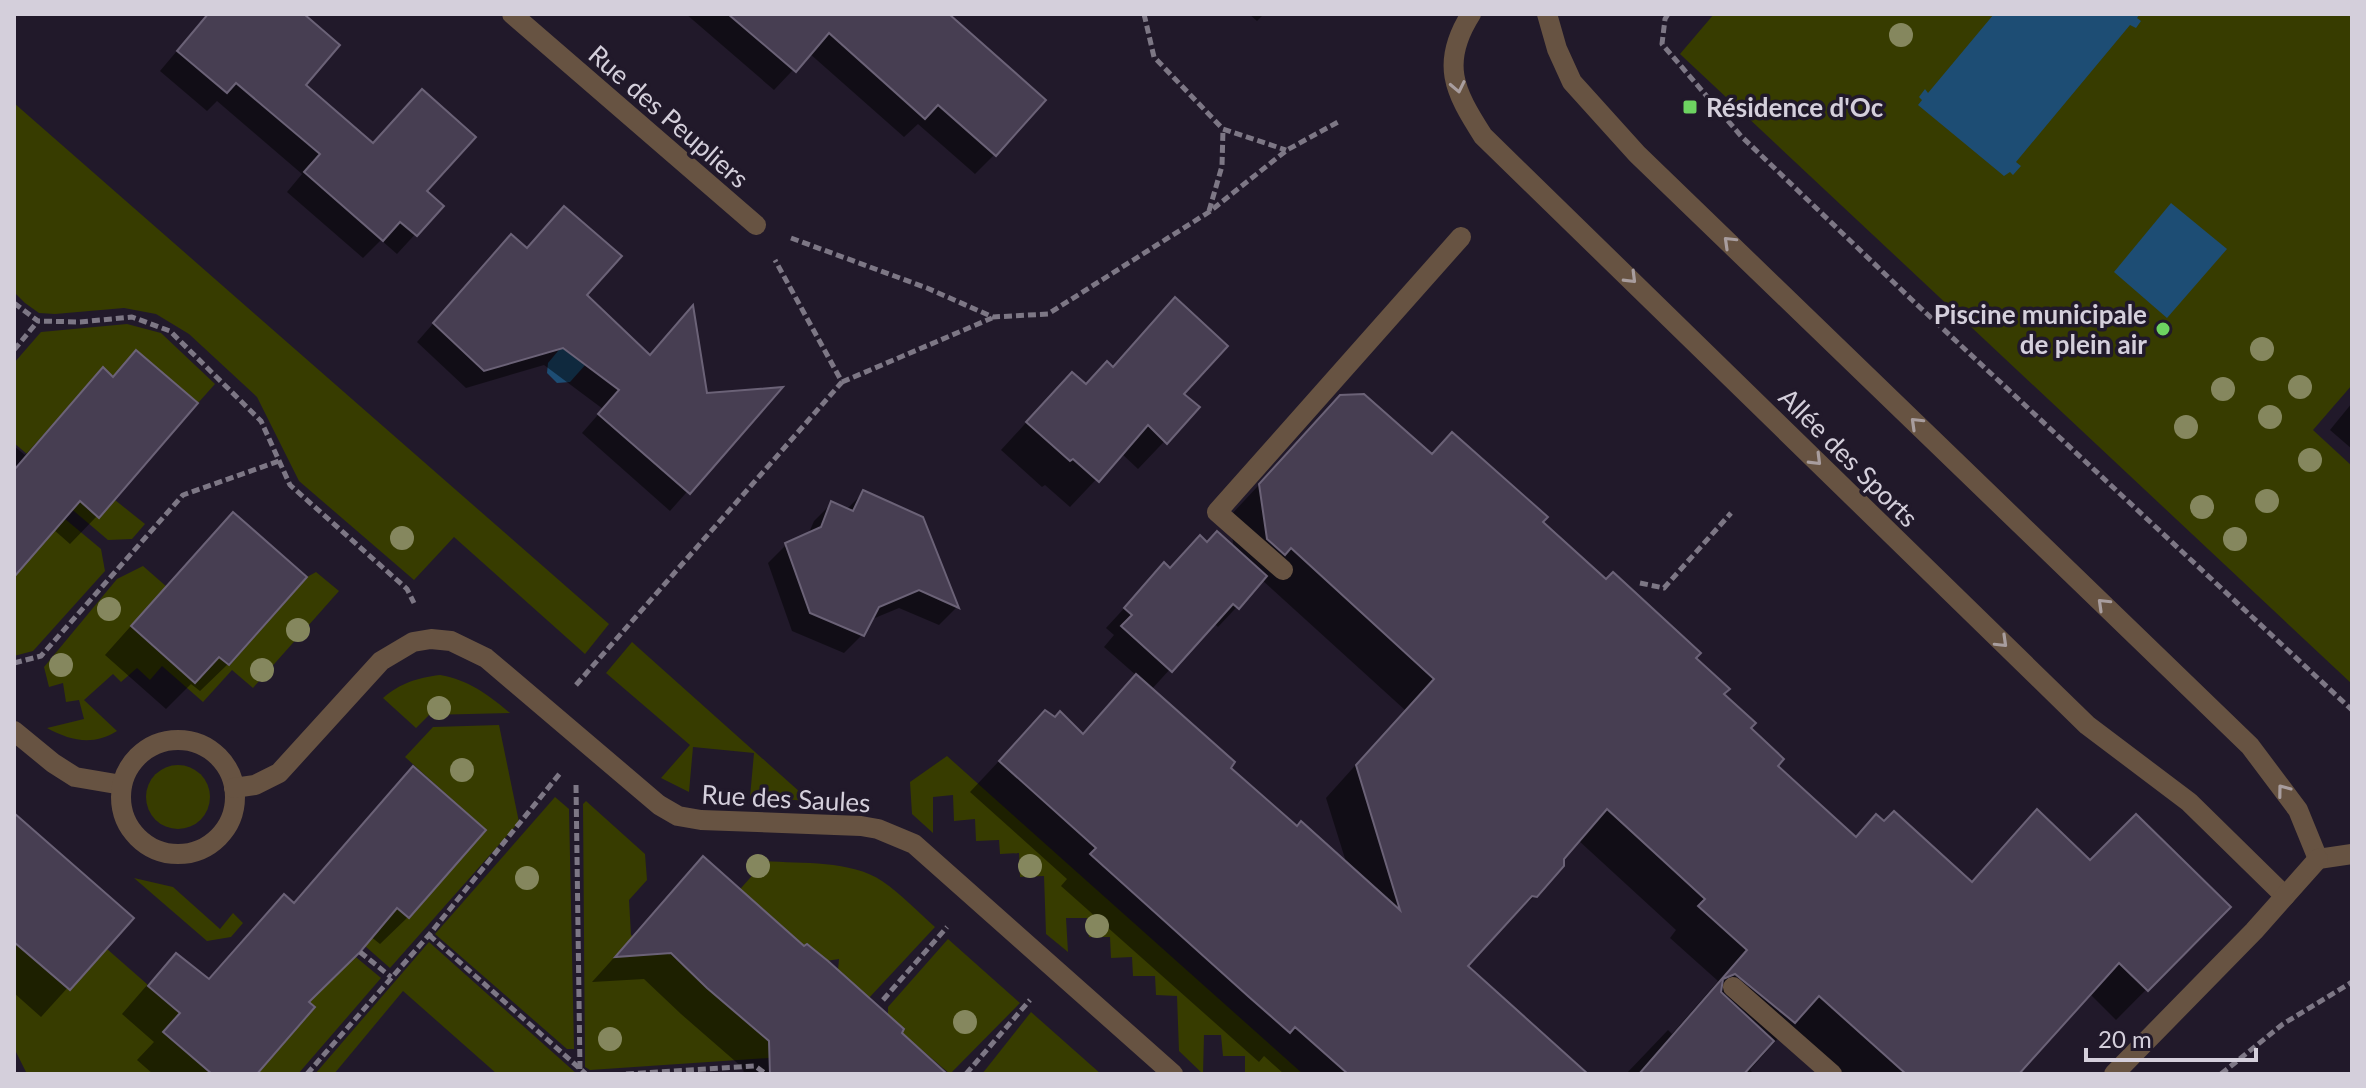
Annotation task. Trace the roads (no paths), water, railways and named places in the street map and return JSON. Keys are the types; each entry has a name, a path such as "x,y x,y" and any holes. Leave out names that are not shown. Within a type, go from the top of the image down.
{"street":[{"name":"Rue des Peupliers","path":"512,14 756,225"},
{"name":"Allée des Sports","path":"1471,14 1459,33 1452,62 1460,100 1483,136 2087,725 2189,802 2285,896"},
{"path":"1547,14 1557,49 1572,82 1637,154 2250,746 2298,810 2318,859"},
{"path":"1283,570 1217,512 1461,237"},
{"name":"Rue des Saules","path":"234,788 255,785 279,773 381,661 413,642 431,639 451,641 486,658 659,805 678,816 701,820 861,826 878,829 914,844 1173,1074"},
{"path":"14,731 75,777 122,785"},
{"path":"180,739 202,744 220,757 232,777 236,798 231,820 218,839 198,850 176,854 154,849 135,836 123,816 122,785 125,772 139,754 158,743 180,739"},
{"path":"2114,1074 2318,859 2352,854"},
{"path":"1733,987 1832,1074"}],"water":[{"path":"1994,14 2140,14 2137,18 2141,21 2136,28 2130,25 2016,162 2021,166 2013,175 2010,172 2004,176 1918,105 1925,89 1928,93"},
{"path":"2171,203 2227,249 2167,318 2114,272"},
{"path":"589,314 612,335 570,382 557,383 547,373 548,363"}],"place":[{"name":"Résidence d'Oc","path":"1690,107"},
{"name":"Piscine municipale de plein air","path":"2163,329"}]}
